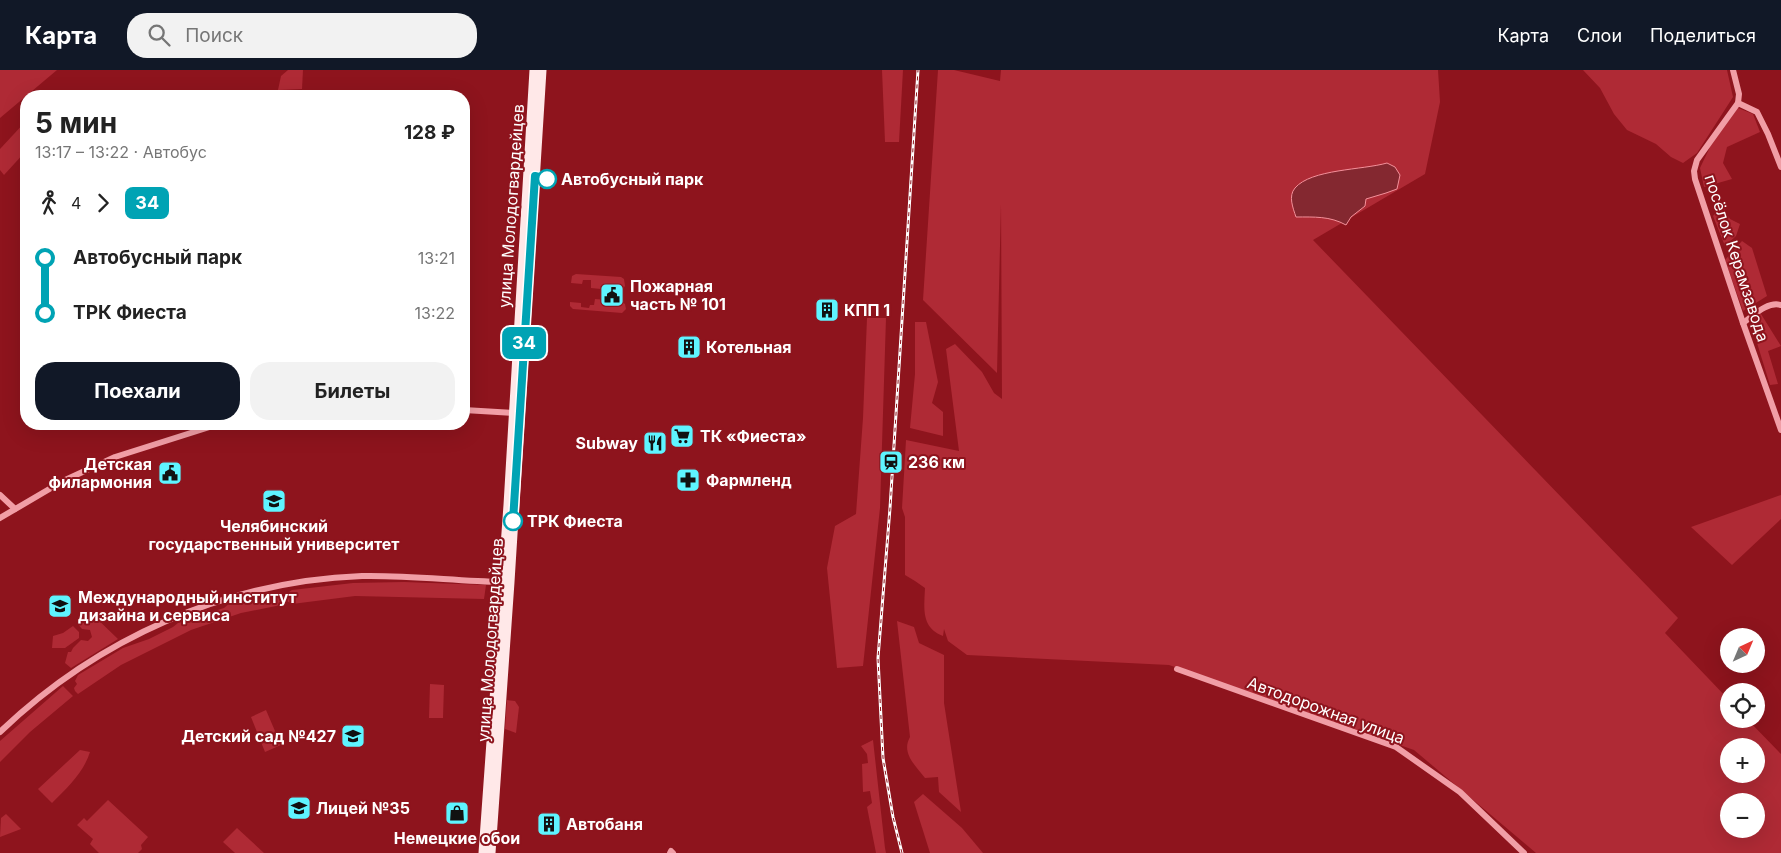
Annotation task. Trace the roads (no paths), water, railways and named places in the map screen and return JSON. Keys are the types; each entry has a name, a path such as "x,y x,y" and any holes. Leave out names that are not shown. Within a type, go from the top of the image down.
{"main road":[{"name":"улица Молодогвардейцев","path":"532,176 534,70"},
{"name":"улица Молодогвардейцев","path":"483,853 491,794 532,176 542,70"},
{"name":"улица Молодогвардейцев","path":"491,794 491,853"}],"street":[{"path":"1733,70 1739,94 1738,103 1757,112 1781,167"},
{"name":"посёлок Керамзавода","path":"1738,103 1697,160 1694,171 1743,323 1781,430"},
{"path":"1743,323 1766,306 1781,305"},
{"path":"470,410 517,413"},
{"path":"0,518 70,478 114,457 200,430"},
{"path":"0,495 15,509"},
{"path":"0,732 41,696 70,674 103,653 173,618 233,597 286,584 352,577 402,576 506,582"},
{"name":"Автодорожная улица","path":"1177,670 1396,747 1460,792 1524,853"}],"railway":[{"path":"902,853 893,817 883,758 878,658 890,508 918,70"}],"place":[{"name":"Автобусный парк","path":"547,179"},
{"name":"Пожарная часть № 101","path":"612,295"},
{"name":"КПП 1","path":"827,310"},
{"name":"Котельная","path":"689,347"},
{"name":"ТК «Фиеста»","path":"682,436"},
{"name":"Subway","path":"655,443"},
{"name":"236 км","path":"891,462"},
{"name":"Детская филармония","path":"170,473"},
{"name":"Фармленд","path":"688,480"},
{"name":"Челябинский государственный университет","path":"274,501"},
{"name":"ТРК Фиеста","path":"513,521"},
{"name":"Международный институт дизайна и сервиса","path":"60,606"},
{"name":"Детский сад №427","path":"353,736"},
{"name":"Лицей №35","path":"299,808"},
{"name":"Немецкие обои","path":"457,813"},
{"name":"Автобаня","path":"549,824"}]}
